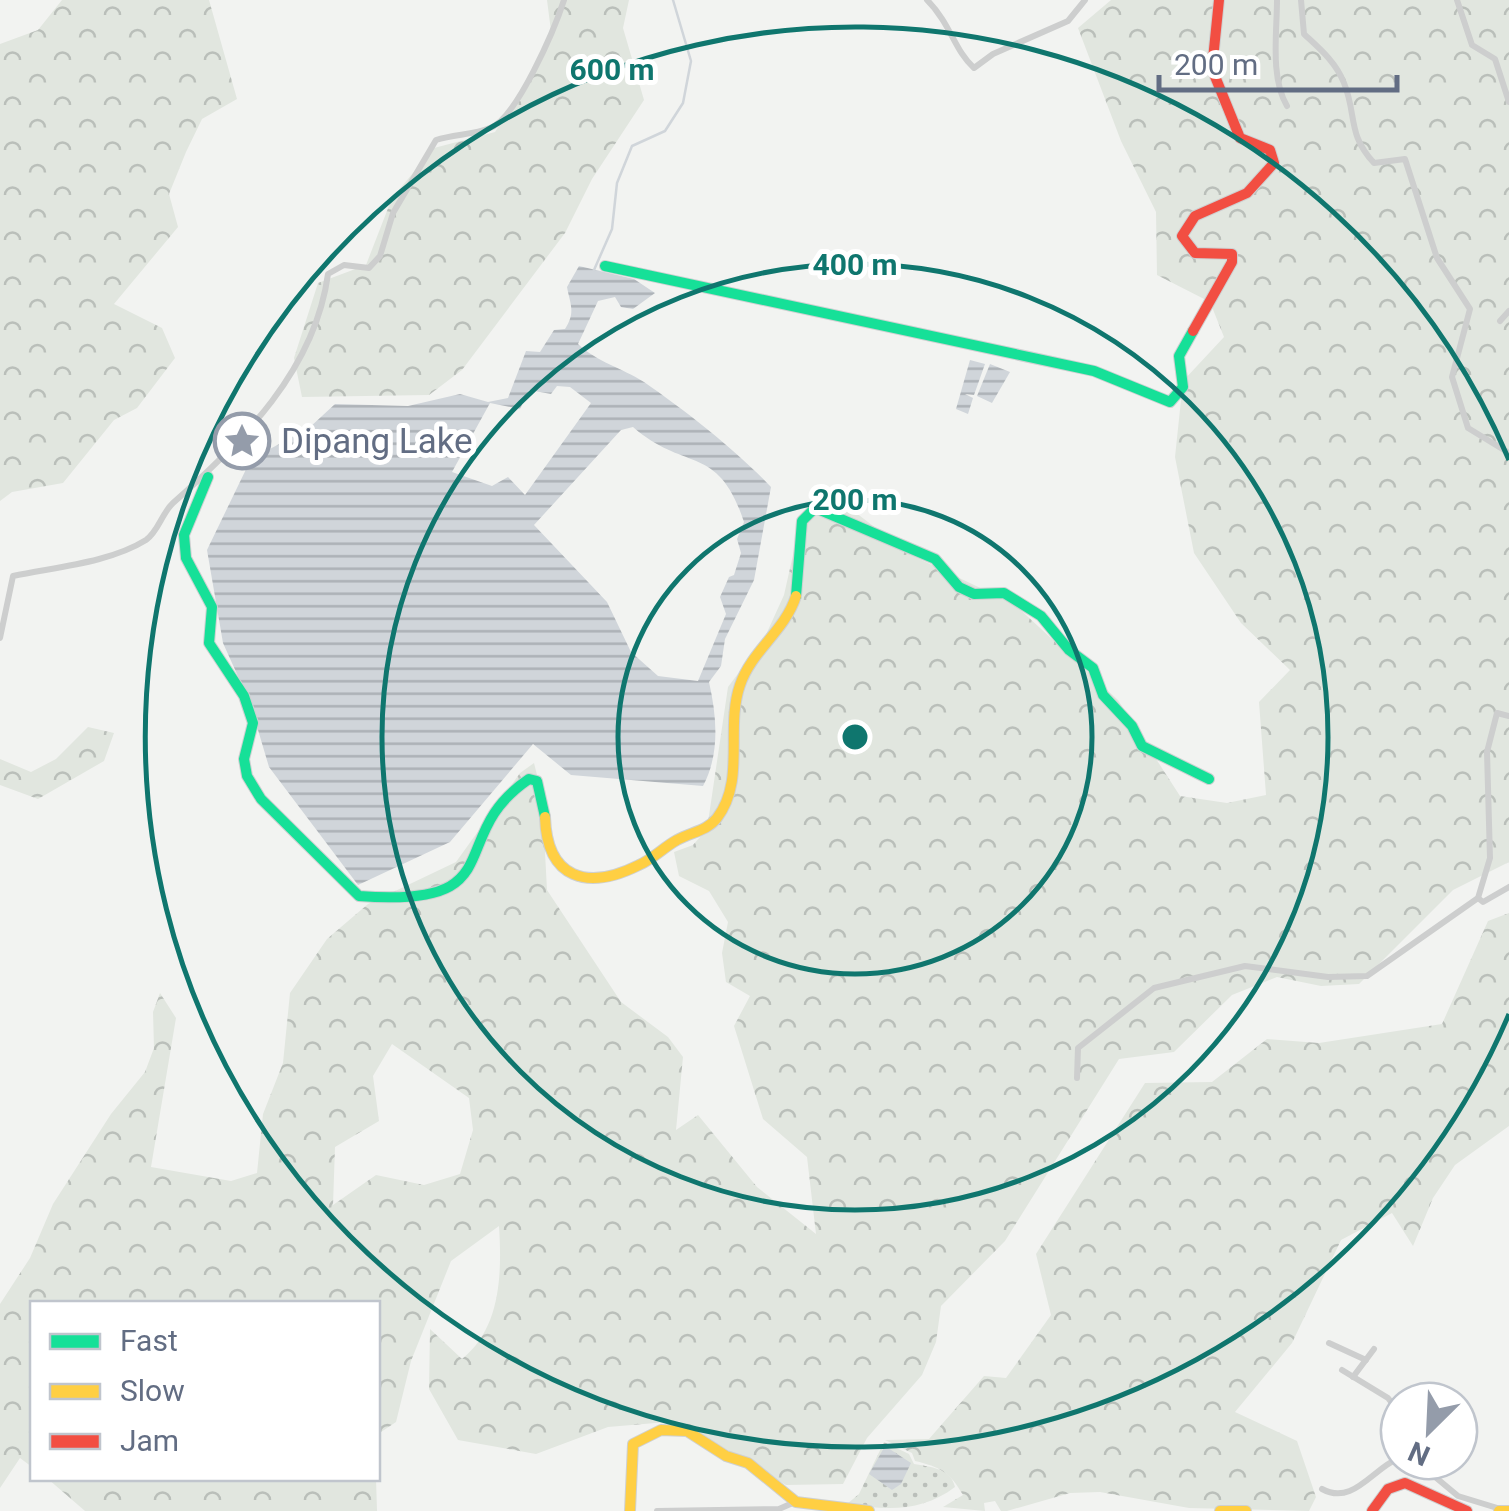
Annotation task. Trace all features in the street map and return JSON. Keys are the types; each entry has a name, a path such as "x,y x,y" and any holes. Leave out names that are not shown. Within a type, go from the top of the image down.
{"street":[{"path":"0,638 13,576 107,556 149,538 170,506 208,477 224,452 258,421 303,356 324,300 328,274 344,265 369,268 380,256 393,212 436,140 494,128 516,104 530,82 564,0"},
{"path":"927,0 948,21 964,59 974,68 993,54 1068,21 1085,0"},
{"path":"605,266 1094,371 1170,402 1184,382 1179,356 1232,262 1232,254 1225,252 1195,253 1182,236 1187,224 1213,203 1246,194 1274,163 1270,150 1240,138 1212,69 1219,0"},
{"path":"1277,0 1277,69 1280,95 1287,106"},
{"path":"1302,0 1304,34 1336,66 1345,85 1358,146 1374,163 1405,159 1412,173 1437,258 1470,309 1452,377 1468,428 1509,453"},
{"path":"1457,0 1472,45 1495,60 1509,102"},
{"path":"1500,321 1509,310"},
{"path":"208,477 205,494 184,535 186,558 212,608 209,644 244,696 253,723 244,759 247,776 261,799 359,896 402,899 440,893 455,884 464,877 489,824 528,779 536,781 542,792 550,853 559,868 568,872 596,873 641,864 672,842 707,828 723,807 735,774 736,697 758,648 783,625 792,608 803,550 802,521 815,508 832,512 884,541 935,559 959,587 974,594 1004,593 1041,616 1069,650 1092,668 1103,695 1132,726 1142,746 1190,773 1210,779"},
{"path":"1076,1078 1078,1048 1154,988 1246,966 1328,977 1367,976 1478,898 1490,858 1487,752 1497,714 1509,716"},
{"path":"1478,898 1483,902 1509,887"},
{"path":"1329,1344 1366,1360"},
{"path":"1353,1377 1374,1349"},
{"path":"1342,1370 1379,1393"},
{"path":"630,1511 634,1444 661,1430 695,1433 726,1456 748,1463 796,1502"},
{"path":"1322,1489 1332,1495 1352,1492 1379,1468"},
{"path":"1440,1481 1458,1496 1504,1511"},
{"path":"1372,1511 1388,1489 1405,1483 1452,1508 1467,1511"},
{"path":"657,1511 779,1509 796,1502 870,1511"},
{"path":"1220,1511 1246,1511"}],"green space":[{"path":"62,0 209,0 237,99 202,119 169,194 178,227 114,304 162,328 175,358 137,408 114,420 63,483 12,492 0,501 0,44 38,30"},
{"path":"547,0 629,0 623,28 644,100 592,179 565,233 462,370 429,395 302,397 294,358 318,283 366,265 392,198 434,148 495,132 552,39"},
{"path":"1111,0 1509,0 1509,862 1453,890 1359,984 1321,986 1277,977 1232,995 1174,1052 1119,1059 1005,1241 941,1306 936,1342 922,1375 867,1438 843,1484 786,1485 679,1421 608,1427 536,1454 458,1440 429,1389 430,1329 462,1359 485,1332 499,1281 499,1226 451,1261 411,1361 396,1422 380,1433 380,1301 30,1301 30,1466 20,1458 0,1488 0,1304 30,1258 53,1204 111,1114 145,1072 154,1048 153,1012 160,993 176,1018 151,1167 231,1181 257,1173 263,1114 283,1063 290,993 327,939 368,904 456,862 520,773 534,763 542,795 547,890 621,1002 668,1037 683,1057 676,1130 698,1115 757,1187 816,1234 807,1157 763,1119 734,1026 750,996 726,982 722,953 728,922 709,891 679,876 674,852 693,845 707,829 728,687 764,639 784,595 797,537 815,504 851,509 911,555 1014,604 1118,700 1180,796 1227,803 1266,795 1259,702 1290,670 1241,623 1194,553 1175,457 1183,381 1224,337 1210,302 1157,275 1156,212 1121,141 1078,28","holes":["392,1044 469,1098 473,1130 460,1174 424,1185 376,1175 333,1205 335,1147 379,1121 373,1076"]},
{"path":"88,727 114,733 104,761 38,799 0,785 0,759 31,772 56,759"},
{"path":"1509,913 1509,1126 1455,1165 1433,1198 1413,1246 1392,1213 1341,1240 1292,1343 1235,1412 1297,1441 1316,1497 1309,1511 1189,1508 1100,1492 1070,1493 1007,1511 1001,1511 995,1501 984,1503 985,1511 943,1507 963,1495 954,1481 885,1440 929,1439 984,1376 1006,1378 1051,1315 1036,1254 1145,1083 1212,1082 1267,1039 1319,1043 1442,1024 1488,921"},
{"path":"884,1442 909,1454 914,1464 944,1472 955,1487 931,1501 906,1507 847,1504 859,1494"},
{"path":"50,1481 376,1481 377,1511 85,1511"}],"shaded area":[{"name":"Dipang Lake","path":"579,266 634,279 655,293 633,309 621,307 615,297 598,301 578,344 677,406 771,487 754,580 725,639 721,666 709,682 715,735 708,774 703,786 571,775 533,744 450,842 358,885 269,767 250,703 223,643 207,550 251,459 309,428 335,404 408,406 460,394 488,402 508,398 526,351 540,352 554,330 565,329 571,308 567,287","holes":["557,386 570,387 591,403 525,495 508,477 492,486 452,472 490,403 520,409 529,390 551,394","633,427 652,441 711,469 734,497 744,522 737,539 741,553 734,575 729,577 720,597 726,614 698,681 658,676 631,652 607,602 534,525 621,430"]},
{"path":"970,360 985,364 974,395 965,394 973,398 968,414 956,409"},
{"path":"990,364 1010,372 992,403 977,396"},
{"path":"885,1446 911,1463 901,1484 892,1490 869,1474"}],"waterway":[{"path":"594,270 612,229 617,183 632,146 665,131 683,103 691,61 673,0"}],"traffic: fast":[{"path":"605,266 1094,371 1170,402 1183,387 1179,356 1193,331"},
{"path":"208,477 184,535 186,558 212,607 209,643 244,696 253,723 244,759 247,776 261,799 359,896 408,897 440,891 459,880 503,801 529,779 537,781 545,817"},
{"path":"796,596 802,521 815,508 935,559 959,587 974,594 1004,593 1041,616 1069,650 1093,668 1103,695 1132,726 1142,746 1209,779"}],"traffic: slow":[{"path":"545,817 553,854 573,874 587,878 620,873 639,865 713,822 731,787 740,685 796,596"},
{"path":"630,1511 633,1444 661,1430 687,1431 726,1456 748,1463 796,1502 869,1511"},
{"path":"1220,1511 1246,1511"},
{"path":"1499,1511 1509,1511"}],"traffic: jam":[{"path":"1193,331 1232,262 1232,254 1195,253 1182,236 1195,216 1247,193 1274,163 1270,150 1240,138 1212,69 1219,0"},
{"path":"1372,1511 1388,1489 1405,1483 1467,1511"}],"place":[{"name":"Dipang Lake","path":"242,441"}]}
